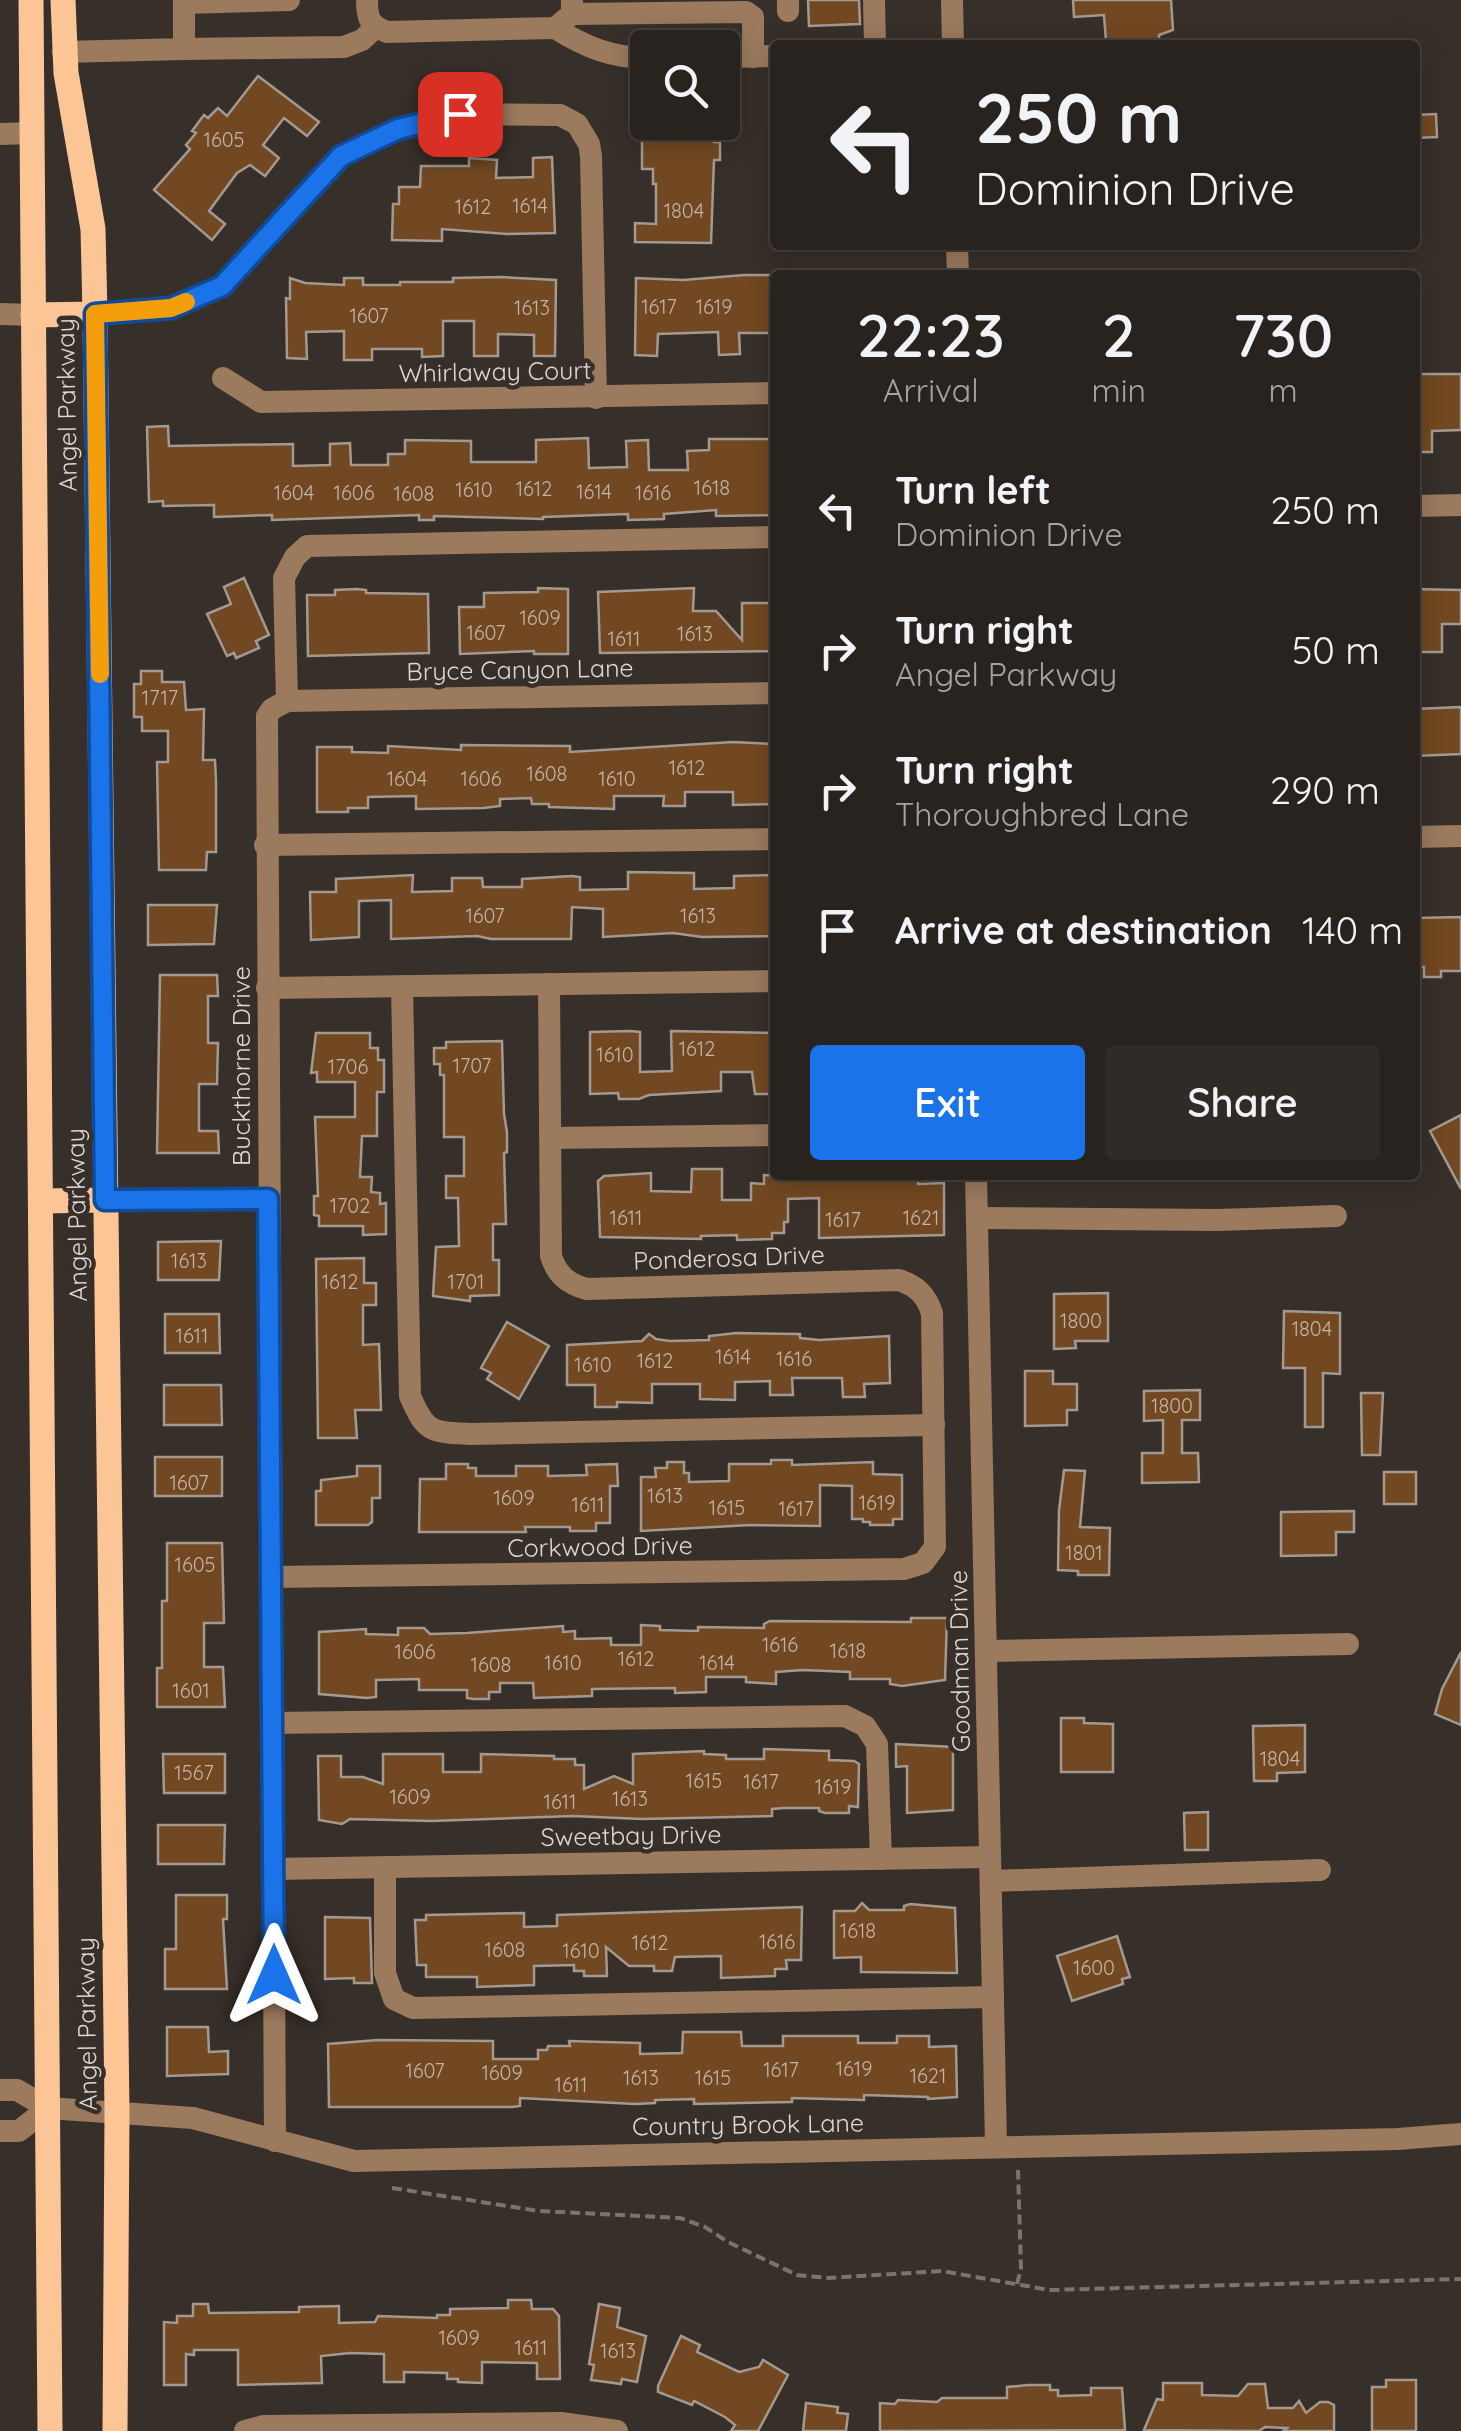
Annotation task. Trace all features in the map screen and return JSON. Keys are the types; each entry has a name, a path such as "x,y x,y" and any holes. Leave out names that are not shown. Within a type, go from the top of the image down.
{"main road":[{"name":"Angel Parkway","path":"31,0 50,2431"},
{"name":"Angel Parkway","path":"63,0 63,52 93,229 95,314 117,2114 115,2431"},
{"path":"33,316 95,314"},
{"path":"42,1200 105,1200"}],"street":[{"path":"184,50 184,1 289,0"},
{"path":"367,0 368,19 387,32 566,14 746,12 752,17 764,57"},
{"path":"874,0 875,40"},
{"path":"952,0 953,40"},
{"path":"566,14 586,48 630,58"},
{"path":"63,52 344,48 376,28"},
{"path":"95,314 171,308 222,286 341,156 398,129 460,114 560,115 578,124 592,156 596,398"},
{"path":"0,134 31,134"},
{"path":"0,314 33,316"},
{"name":"Whirlaway Court","path":"222,378 261,402 770,393"},
{"path":"1420,506 1461,505"},
{"name":"Buckthorne Drive","path":"275,2141 264,725 279,707 284,578 307,546 770,537"},
{"name":"Bryce Canyon Lane","path":"279,707 770,692"},
{"path":"1420,837 1461,836"},
{"path":"265,845 770,839"},
{"path":"266,988 770,981"},
{"name":"Ponderosa Drive","path":"549,984 552,1256 564,1278 587,1289 899,1280 911,1284 928,1301 932,1313 936,1537 928,1558"},
{"path":"402,986 410,1396 421,1421 435,1432 470,1434 934,1425"},
{"path":"550,1138 770,1135"},
{"name":"Goodman Drive","path":"976,1180 996,2145"},
{"path":"105,1200 268,1199"},
{"path":"977,1218 1217,1220 1336,1216"},
{"name":"Corkwood Drive","path":"270,1577 904,1570 928,1558"},
{"path":"986,1651 1348,1644"},
{"path":"272,1723 846,1716 865,1726 877,1744 881,1859"},
{"name":"Sweetbay Drive","path":"273,1869 990,1857"},
{"path":"385,1867 385,1973 394,1999 413,2008 993,1997"},
{"path":"990,1881 1320,1870"},
{"name":"Country Brook Lane","path":"0,2090 17,2090 48,2108 192,2118 354,2161 1398,2139 1459,2133"},
{"path":"0,2131 19,2131 48,2108"},
{"path":"246,2431 264,2426 561,2427 618,2431"}],"path":[{"path":"1016,2284 1021,2269 1017,2164"},
{"path":"392,2188 539,2211 680,2218 705,2226 728,2242 797,2275 828,2278 942,2271 1048,2290 1461,2279"}],"building":[{"path":"808,0 859,0 860,24 809,26"},
{"path":"1073,0 1171,0 1173,30 1159,35 1159,40 1106,40 1104,15 1074,17"},
{"path":"258,76 319,122 307,136 284,118 263,145 279,158 265,176 250,165 237,173 209,211 225,224 212,240 154,190 190,149 186,145 204,115 208,118 218,108 227,116"},
{"path":"1436,114 1437,137 1420,138 1420,115"},
{"path":"642,140 720,142 720,160 714,160 711,243 635,242 635,223 656,224 656,184 653,169 642,169"},
{"path":"552,157 555,233 442,229 442,241 392,240 393,204 399,204 399,187 420,187 421,166 469,166 469,158 497,160 496,178 533,177 533,158"},
{"path":"770,275 770,333 739,333 740,354 719,355 718,332 658,334 657,356 635,355 636,278 683,280"},
{"path":"501,277 556,280 555,356 534,356 534,335 498,334 498,356 474,356 474,321 443,321 443,356 422,357 422,349 372,349 372,360 344,360 344,331 306,332 307,359 287,358 286,298 290,299 290,278 305,283 344,285 344,278 363,278 363,285 400,285"},
{"path":"1420,374 1461,374 1461,430 1432,431 1432,452 1420,452"},
{"path":"168,426 169,446 293,444 293,466 330,465 330,444 350,443 351,465 388,465 388,454 405,454 405,440 471,441 471,462 536,462 536,440 588,438 589,468 627,467 626,441 648,440 649,470 688,470 687,451 709,450 709,439 770,439 770,515 716,516 716,510 664,514 664,519 628,520 628,514 543,519 434,516 434,520 419,520 419,515 272,520 272,515 214,517 214,505 163,506 163,501 149,502 147,427"},
{"path":"244,578 269,635 256,641 259,648 236,658 234,653 227,656 207,614 231,604 224,587"},
{"path":"538,588 568,589 568,654 460,654 459,607 484,607 484,593 538,592"},
{"path":"694,588 693,611 716,611 742,640 742,603 770,603 770,651 600,653 598,592"},
{"path":"357,589 366,593 428,594 429,653 308,656 307,595 335,595 335,590"},
{"path":"1420,589 1461,590 1461,624 1442,624 1442,652 1420,652"},
{"path":"141,671 162,671 162,682 184,682 186,710 204,709 203,760 215,760 216,782 216,852 207,852 206,870 159,870 157,762 168,762 168,731 142,731 142,717 134,717 134,684 141,684"},
{"path":"1461,707 1461,754 1420,756 1420,709"},
{"path":"733,742 770,744 770,804 733,805 733,792 685,792 685,806 663,806 664,796 614,796 614,809 549,807 532,804 531,798 500,799 500,806 484,808 416,809 416,796 368,797 368,808 317,812 317,747 388,753 388,746 461,750 461,745 570,746 570,752"},
{"path":"628,872 694,873 694,889 734,888 734,876 770,875 770,936 702,937 673,933 603,937 603,909 572,907 571,939 391,939 391,900 359,901 359,937 311,940 310,892 336,892 336,879 413,875 412,892 452,891 452,878 482,878 483,887 522,887 522,879 572,876 580,877 580,890 628,889"},
{"path":"148,905 217,905 214,944 148,945"},
{"path":"1461,917 1461,971 1441,971 1441,977 1424,977 1424,967 1420,967 1420,918"},
{"path":"160,975 217,975 218,996 208,996 208,1043 218,1043 217,1084 199,1084 199,1131 218,1131 219,1153 157,1153"},
{"path":"671,1031 770,1033 770,1094 755,1094 752,1072 721,1072 721,1091 649,1095 639,1099 619,1099 618,1093 590,1094 590,1032 640,1032 640,1072 672,1071"},
{"path":"316,1033 370,1033 370,1048 378,1048 378,1060 384,1060 384,1092 377,1092 377,1136 362,1136 360,1177 372,1177 371,1192 380,1193 380,1204 386,1203 386,1234 363,1235 363,1226 319,1226 319,1216 314,1215 314,1196 318,1196 315,1117 355,1117 355,1082 317,1082 317,1072 311,1073"},
{"path":"502,1041 507,1132 506,1224 493,1224 493,1260 499,1260 499,1295 470,1296 470,1301 433,1296 436,1247 459,1246 458,1198 446,1198 446,1176 464,1176 464,1137 444,1137 444,1075 440,1075 440,1064 434,1064 434,1048 446,1048 446,1042"},
{"path":"1461,1115 1461,1189 1430,1131"},
{"path":"692,1169 722,1169 722,1200 751,1200 751,1183 764,1184 764,1175 770,1175 770,1180 944,1183 944,1235 819,1238 819,1198 788,1199 784,1233 772,1233 772,1239 737,1240 737,1235 701,1239 600,1237 598,1181 604,1176 651,1173 651,1191 691,1192"},
{"path":"221,1241 219,1280 158,1280 158,1242"},
{"path":"364,1258 364,1283 376,1283 376,1305 363,1305 363,1345 379,1344 381,1410 355,1410 357,1438 318,1438 316,1259"},
{"path":"1108,1293 1108,1341 1075,1341 1076,1348 1054,1349 1054,1294"},
{"path":"1284,1311 1340,1313 1340,1374 1323,1373 1323,1427 1305,1427 1305,1368 1283,1368"},
{"path":"165,1314 219,1314 220,1353 165,1353"},
{"path":"507,1322 549,1346 519,1399 487,1379 491,1373 481,1368"},
{"path":"649,1334 670,1341 709,1340 709,1336 800,1334 800,1338 819,1340 889,1336 890,1383 864,1384 865,1397 843,1397 842,1378 792,1378 793,1395 770,1395 770,1381 735,1382 735,1400 700,1399 700,1384 652,1384 652,1403 617,1402 617,1407 595,1407 595,1385 567,1385 567,1345 642,1341"},
{"path":"1025,1371 1053,1371 1053,1384 1077,1384 1077,1410 1067,1410 1067,1425 1025,1426"},
{"path":"164,1385 221,1385 222,1425 164,1425"},
{"path":"1200,1390 1200,1420 1182,1420 1182,1453 1198,1453 1199,1482 1142,1483 1142,1453 1163,1453 1163,1420 1144,1421 1144,1391"},
{"path":"1361,1393 1383,1393 1380,1455 1362,1455"},
{"path":"155,1457 222,1457 222,1496 155,1496"},
{"path":"771,1460 792,1460 792,1465 873,1462 873,1474 902,1475 902,1519 893,1519 893,1525 870,1525 863,1519 852,1519 852,1486 820,1485 820,1526 641,1531 641,1477 656,1477 655,1468 667,1468 667,1462 684,1462 689,1482 729,1481 729,1464 771,1464"},
{"path":"446,1464 468,1464 468,1468 476,1468 476,1476 516,1476 516,1466 548,1466 548,1476 587,1475 586,1465 617,1464 618,1486 610,1486 610,1523 596,1523 596,1531 525,1527 526,1532 419,1532 420,1479 446,1479"},
{"path":"357,1466 380,1466 380,1498 372,1498 372,1522 316,1525 316,1491 321,1491 321,1480 357,1476"},
{"path":"1064,1470 1085,1471 1080,1527 1110,1528 1109,1575 1078,1575 1078,1571 1058,1570"},
{"path":"1384,1472 1416,1472 1416,1504 1384,1504"},
{"path":"1354,1511 1354,1532 1336,1532 1336,1555 1281,1556 1281,1512"},
{"path":"167,1543 222,1543 224,1623 204,1623 204,1667 223,1667 225,1707 157,1707 157,1668 162,1668 162,1601 167,1601"},
{"path":"911,1618 947,1618 945,1680 902,1686 890,1684 890,1679 850,1679 850,1672 803,1670 776,1672 776,1684 746,1682 746,1677 706,1677 706,1692 675,1693 675,1688 592,1689 592,1696 534,1698 533,1683 500,1683 500,1692 489,1692 489,1699 473,1699 467,1698 467,1690 419,1690 419,1679 376,1680 376,1697 319,1694 319,1632 366,1629 366,1634 398,1635 398,1628 424,1628 430,1634 563,1626 563,1632 575,1631 575,1639 611,1638 611,1645 641,1645 641,1625 698,1631 698,1627 764,1628 770,1621 911,1622"},
{"path":"1461,1652 1461,1725 1435,1714 1442,1689"},
{"path":"1061,1718 1113,1724 1113,1772 1061,1772"},
{"path":"1305,1725 1305,1772 1277,1773 1277,1781 1254,1781 1253,1726"},
{"path":"896,1744 953,1747 953,1810 907,1813 907,1766 896,1767"},
{"path":"764,1749 829,1751 829,1760 859,1764 858,1807 849,1806 849,1813 825,1813 819,1808 772,1809 772,1816 350,1819 342,1824 319,1820 318,1756 341,1756 341,1777 363,1777 383,1784 383,1754 443,1754 443,1772 481,1772 481,1754 554,1756 575,1759 575,1765 584,1765 584,1789 614,1776 633,1784 633,1754 704,1751 726,1755 726,1759 764,1759"},
{"path":"163,1754 225,1754 225,1793 164,1793"},
{"path":"1208,1812 1208,1850 1185,1850 1184,1813"},
{"path":"158,1825 225,1825 224,1864 158,1864"},
{"path":"176,1895 227,1895 227,1919 223,1919 227,1989 165,1989 165,1949 176,1949"},
{"path":"862,1903 869,1910 904,1910 910,1904 955,1908 957,1973 861,1972 861,1957 834,1958 834,1911 855,1911"},
{"path":"802,1907 801,1960 786,1960 787,1969 775,1969 775,1976 721,1978 721,1956 675,1957 672,1971 654,1971 654,1966 629,1966 606,1947 607,1976 584,1976 584,1971 574,1971 574,1965 534,1966 534,1985 477,1987 477,1977 426,1977 426,1965 417,1965 415,1920 426,1920 426,1915 524,1913 524,1927 557,1926 557,1915"},
{"path":"325,1917 370,1918 372,1983 354,1983 354,1978 325,1979"},
{"path":"1117,1936 1130,1977 1122,1979 1123,1984 1072,2001 1057,1956"},
{"path":"167,2027 208,2027 209,2052 228,2051 228,2074 167,2076"},
{"path":"683,2032 741,2032 742,2046 783,2046 783,2036 858,2036 858,2043 897,2043 897,2036 929,2036 929,2047 956,2046 957,2097 864,2095 864,2100 792,2098 792,2102 694,2104 694,2099 635,2104 520,2098 520,2106 512,2107 329,2107 328,2044 378,2040 493,2041 493,2059 538,2059 538,2050 570,2046 569,2041 640,2043 640,2054 682,2053"},
{"path":"508,2300 531,2300 532,2309 553,2309 559,2316 560,2379 537,2379 537,2363 482,2362 482,2383 447,2379 447,2373 404,2372 404,2382 384,2382 384,2354 350,2353 321,2356 322,2383 238,2385 238,2350 194,2350 194,2355 186,2354 186,2385 164,2385 164,2322 177,2323 177,2316 193,2316 193,2304 208,2304 209,2313 299,2312 299,2307 339,2306 339,2323 375,2322 378,2316 437,2318 450,2315 450,2309 508,2308"},
{"path":"599,2304 620,2308 617,2327 646,2336 637,2382 591,2380 594,2365 589,2364"},
{"path":"681,2336 700,2345 697,2352 739,2372 759,2367 763,2360 788,2375 758,2431 731,2431 735,2425 725,2417 694,2401 692,2405 658,2392"},
{"path":"1386,2380 1416,2380 1416,2431 1372,2431 1372,2387 1386,2387"},
{"path":"1163,2383 1202,2383 1202,2395 1238,2396 1248,2384 1265,2384 1268,2408 1293,2408 1299,2401 1306,2413 1320,2402 1334,2405 1334,2431 1265,2427 1259,2431 1144,2430 1157,2399 1163,2400"},
{"path":"1050,2385 1050,2390 1058,2390 1058,2396 1091,2395 1091,2388 1122,2388 1125,2430 880,2431 880,2403 1007,2398 1007,2387"},
{"path":"806,2403 838,2407 837,2413 848,2414 846,2431 803,2431"}],"slow traffic":[{"path":"100,674 95,314 136,313 186,302"}],"route":[{"path":"274,1975 268,1199 105,1200 95,314 171,308 222,286 341,156 398,129 460,114"}]}
